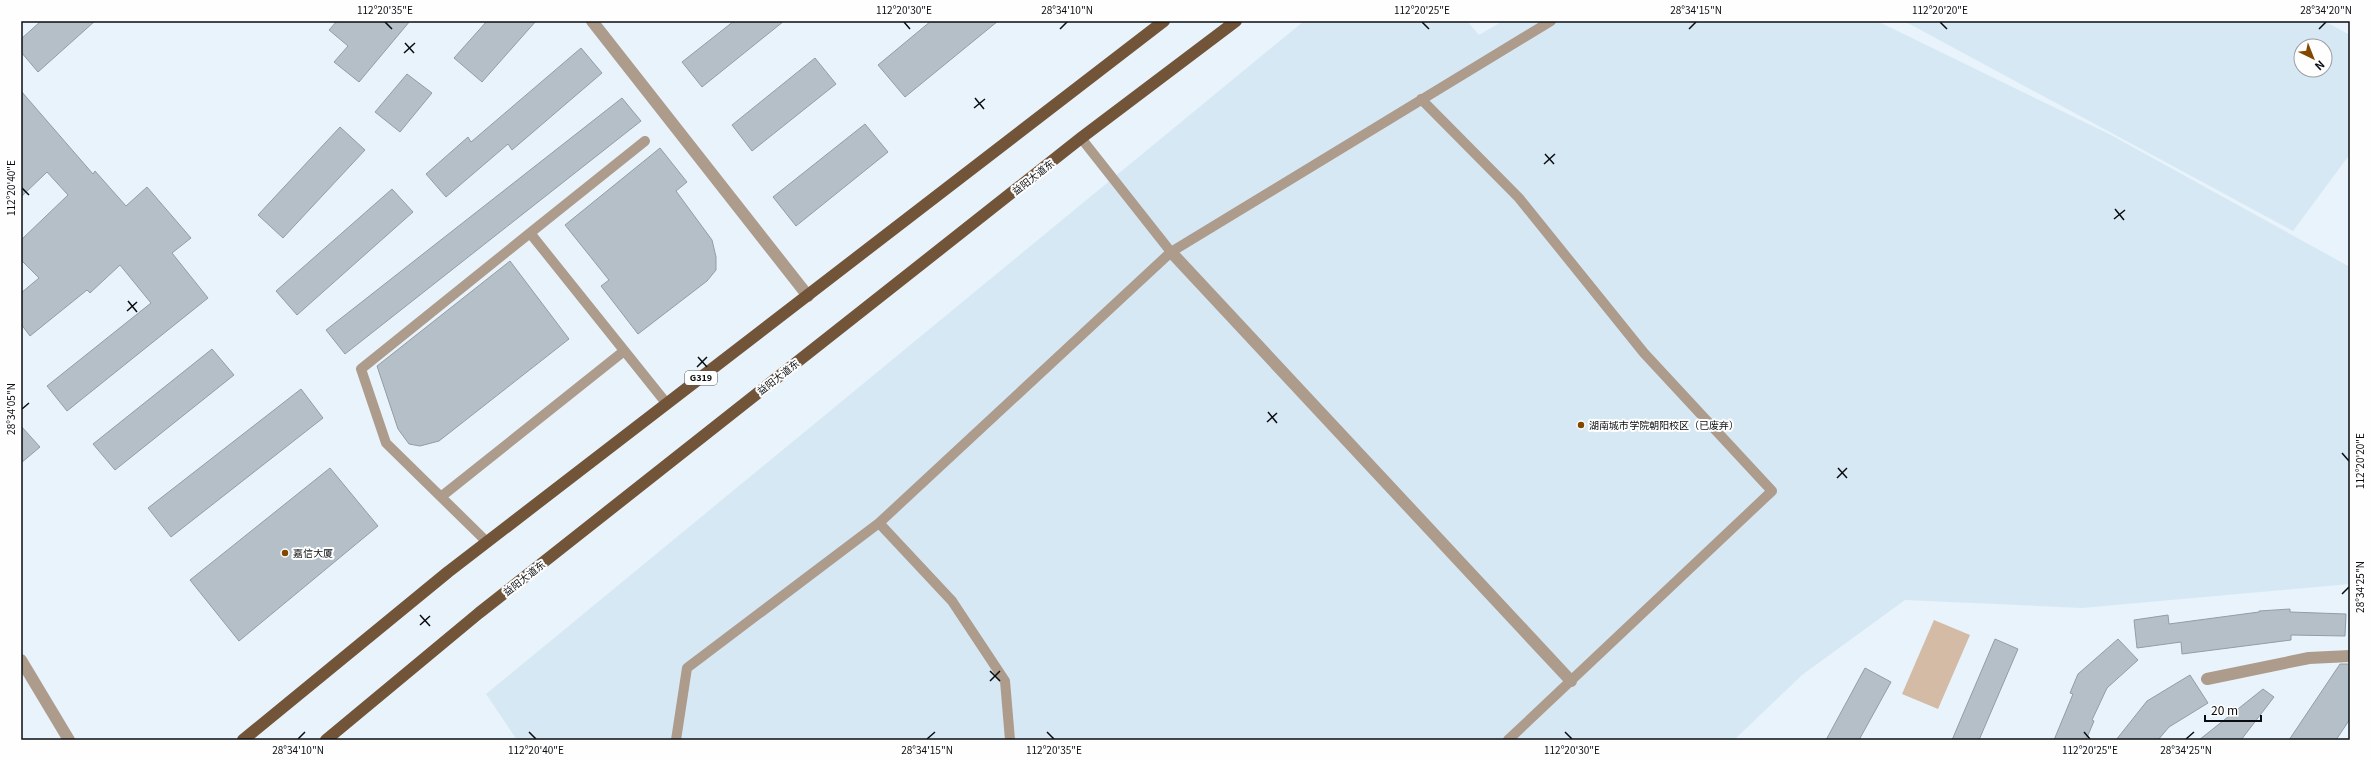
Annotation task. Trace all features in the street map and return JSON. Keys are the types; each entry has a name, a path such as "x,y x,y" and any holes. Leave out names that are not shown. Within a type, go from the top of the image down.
{"main road":[{"name":"G319","path":"243,740 487,542 1164,21"},
{"name":"益阳大道东","path":"326,740 479,613 1081,138 1236,21"}],"street":[{"path":"592,21 808,296"},
{"path":"1172,252 1571,681"},
{"path":"2207,679 2308,658 2350,656"},
{"path":"21,660 69,740"}],"lane":[{"path":"676,740 687,668 879,523 1172,252 1551,21"},
{"path":"1421,99 1519,198 1644,353 1772,491 1508,740"},
{"path":"1081,138 1172,252"},
{"path":"487,542 442,496 386,443 361,369 645,140"},
{"path":"530,233 667,404"},
{"path":"442,496 624,351"},
{"path":"879,523 952,601 1004,681 1010,740"}],"shaded area":[{"name":"湖南城市学院朝阳校区（已废弃）","path":"1304,21 1467,21 1479,35 1503,21 1877,21 2111,135 2350,267 2350,584 2082,608 1905,600 1802,675 1734,740 517,740 486,694"},
{"path":"1904,21 2324,21 2350,35 2350,154 2293,231"},
{"path":"1934,620 1970,635 1938,709 1902,694"}],"building":[{"path":"41,21 95,21 38,72 21,52 21,39"},
{"path":"337,21 410,21 359,82 334,62 348,46 329,30"},
{"path":"487,21 536,21 482,82 454,58"},
{"path":"734,21 784,21 702,87 682,62"},
{"path":"931,21 998,21 905,97 878,65"},
{"path":"581,48 602,73 512,150 508,144 446,197 426,174 468,137 471,142"},
{"path":"815,58 836,84 752,151 732,125"},
{"path":"407,74 432,93 400,132 375,112"},
{"path":"21,91 93,174 95,171 126,206 147,187 191,238 172,253 208,298 67,411 47,386 151,303 120,265 90,293 87,290 30,336 21,324 21,293 39,278 21,260 21,240 68,195 47,172 21,197"},
{"path":"622,98 641,121 345,354 326,330"},
{"path":"865,124 888,152 796,226 773,197"},
{"path":"340,127 365,150 283,238 258,215"},
{"path":"660,148 687,182 676,191 712,240 716,257 716,270 707,281 638,334 601,286 609,280 565,225"},
{"path":"392,189 413,212 297,315 276,291"},
{"path":"510,261 569,339 439,441 420,446 409,444 398,429 377,366"},
{"path":"212,349 234,375 115,470 93,444"},
{"path":"301,389 323,418 171,537 148,508"},
{"path":"21,426 40,447 21,463"},
{"name":"嘉信大厦","path":"330,468 378,526 239,641 190,580"},
{"path":"2290,609 2290,612 2346,614 2345,636 2291,635 2291,640 2182,654 2181,642 2137,648 2134,620 2168,615 2169,624 2259,611"},
{"path":"1995,639 2018,649 1979,740 1952,740"},
{"path":"2118,639 2138,660 2107,688 2092,720 2094,721 2086,740 2054,740 2073,694 2070,693 2078,674"},
{"path":"2340,664 2350,664 2350,719 2336,740 2289,740"},
{"path":"1865,668 1891,682 1859,740 1826,740"},
{"path":"2190,675 2208,703 2169,727 2158,740 2116,740 2147,701"},
{"path":"2263,689 2274,697 2241,740 2199,740"}],"place":[{"name":"湖南城市学院朝阳校区（已废弃）","path":"1581,425"},
{"name":"嘉信大厦","path":"285,553"}]}
